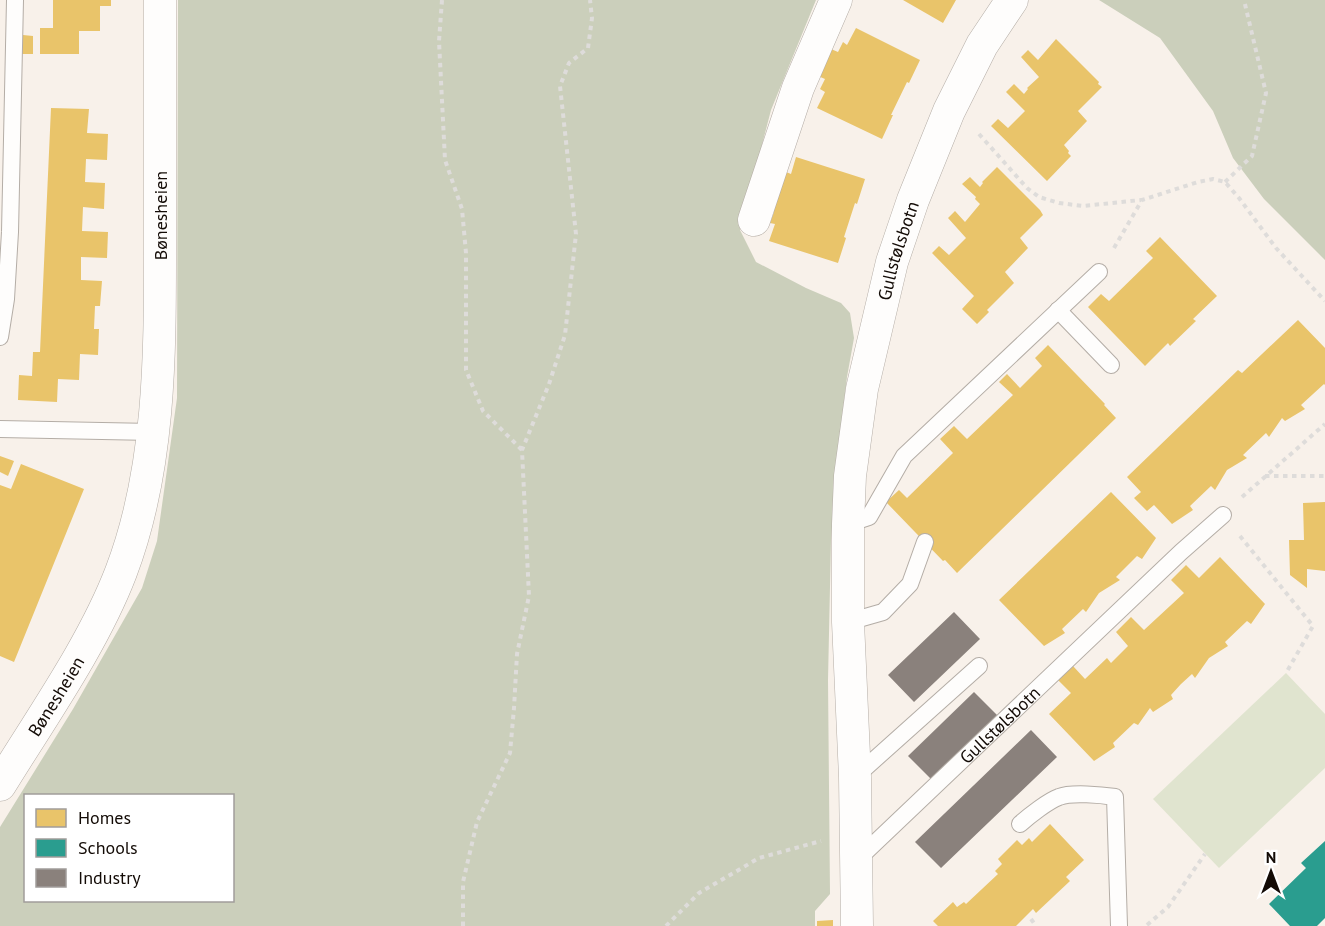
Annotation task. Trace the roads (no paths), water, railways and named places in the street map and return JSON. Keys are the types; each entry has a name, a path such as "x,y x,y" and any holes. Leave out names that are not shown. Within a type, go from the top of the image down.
{"street":[{"name":"Bønesheien","path":"0,784 75,663 99,619 121,572 144,490 153,432 158,375 160,0"},
{"path":"754,220 798,88 836,0"},
{"name":"Gullstølsbotn","path":"857,926 855,777 848,622 848,524 850,476 862,389 892,262 913,200 949,111 982,45 1012,0"}],"lane":[{"path":"0,337 6,299 10,232 15,0"},
{"path":"848,524 868,517 904,456 1099,272"},
{"path":"1059,310 1111,364"},
{"path":"0,429 153,432"},
{"name":"Gullstølsbotn","path":"855,851 1223,515"},
{"path":"848,622 883,612 890,605 910,584 925,542"},
{"path":"855,777 979,666"},
{"path":"1020,824 1060,796 1091,794 1115,797 1119,926"}]}
